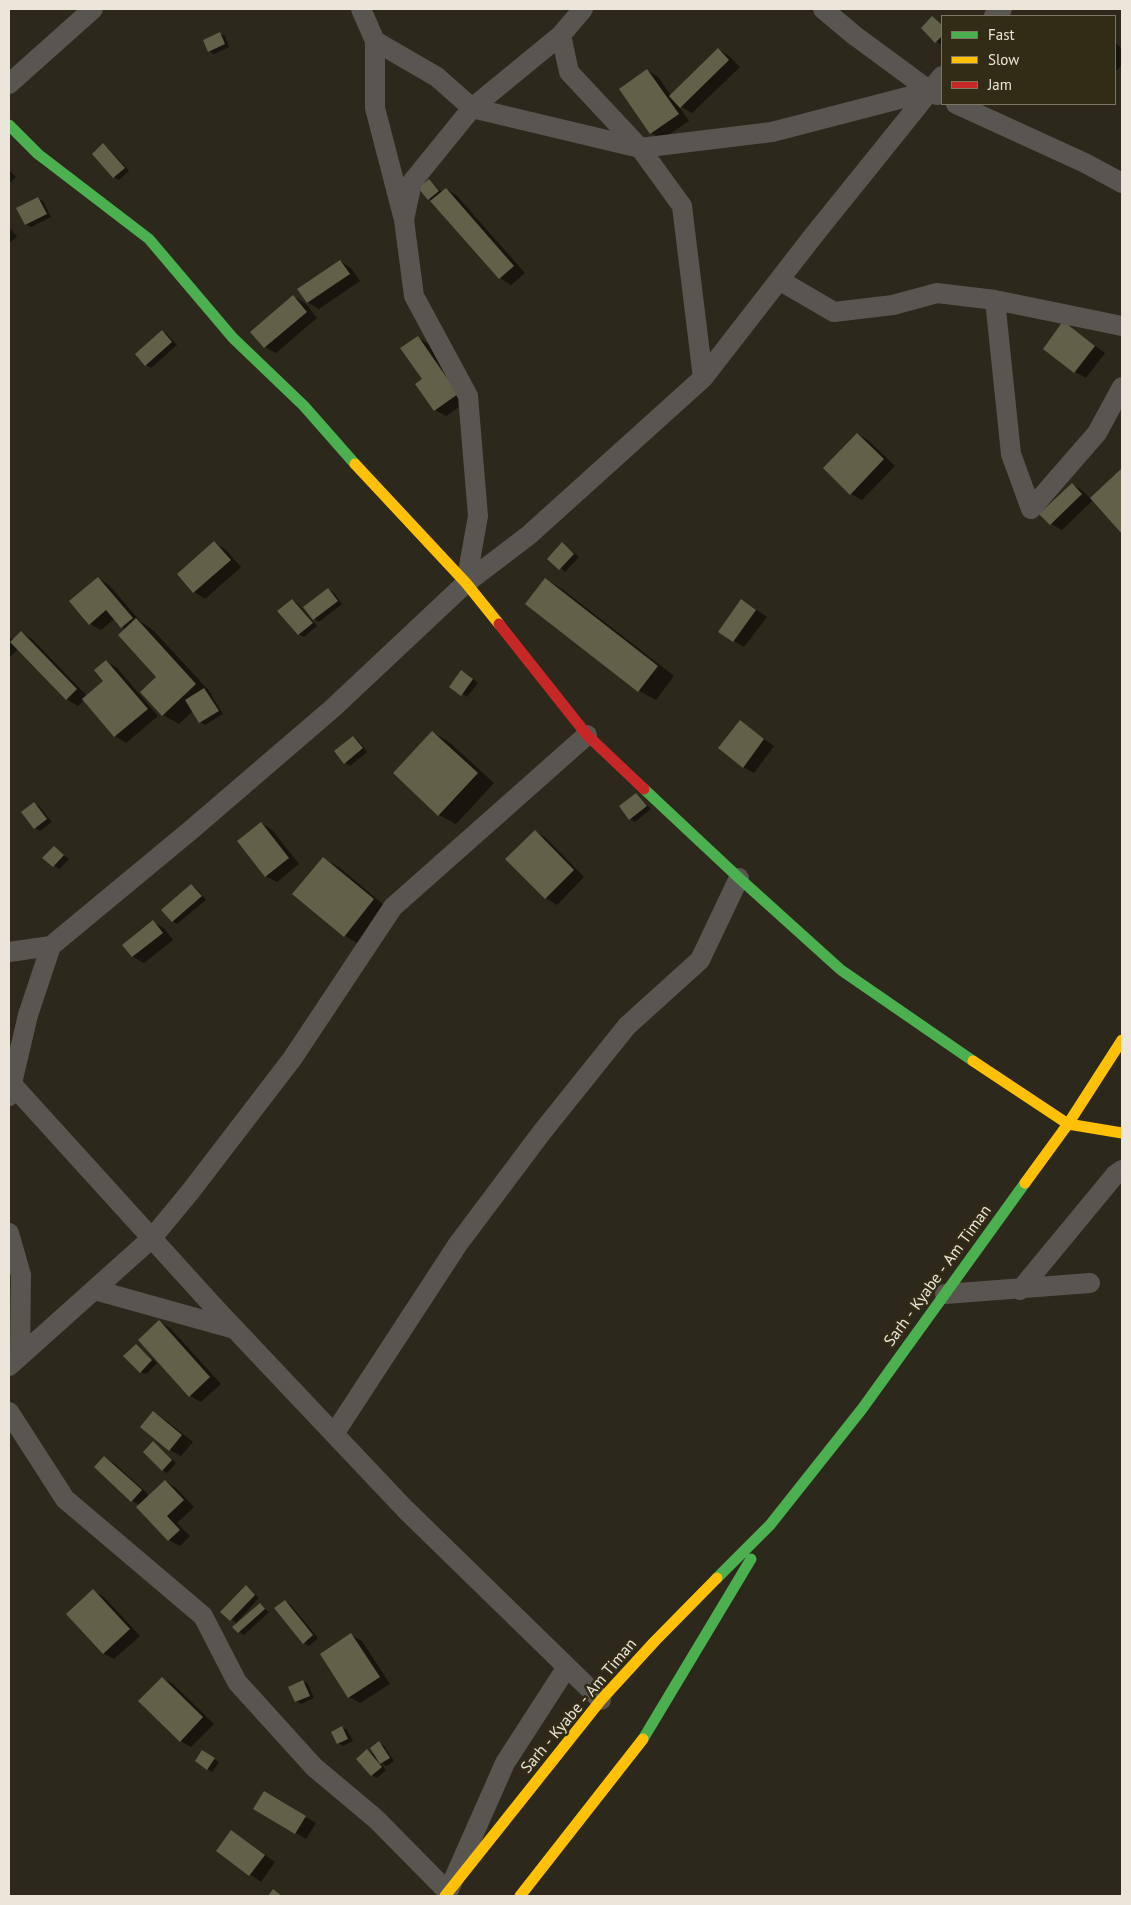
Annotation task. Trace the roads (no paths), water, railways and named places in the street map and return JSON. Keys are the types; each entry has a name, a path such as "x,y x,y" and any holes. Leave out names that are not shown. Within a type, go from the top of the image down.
{"main road":[{"path":"9,125 38,154 148,239 234,338 304,406 340,448 466,583 587,735 739,878 841,970 1068,1124 1122,1133"},
{"name":"Sarh - Kyabe - Am Timan","path":"447,1894 601,1700 655,1641 770,1525 862,1409 1068,1124 1122,1040"},
{"name":"Sarh - Kyabe - Am Timan","path":"520,1896 644,1738 770,1525"}],"street":[{"path":"9,84 93,9"},
{"path":"361,9 375,41 375,108 404,220 414,296 468,396 478,516 466,583"},
{"path":"404,220 412,182 472,108 561,35 583,9"},
{"path":"823,9 854,35 936,94"},
{"path":"561,35 569,72 640,148 682,206 703,378"},
{"path":"375,41 437,77 472,108 640,148 772,132 936,94"},
{"path":"9,952 51,946 191,830 333,708 466,583 529,535 703,378 779,280 936,94 941,79"},
{"path":"958,105 1085,163 1122,183"},
{"path":"779,280 834,312 893,305 937,293 996,300 1122,326"},
{"path":"996,300 1011,454 1031,509 1097,433 1122,387"},
{"path":"14,1361 152,1238 190,1192 292,1059 393,906 587,735"},
{"path":"334,1434 458,1244 542,1132 627,1026 700,960 739,878"},
{"path":"51,946 28,1016 10,1087 405,1509 601,1700"},
{"path":"1020,1290 1115,1175 1122,1170"},
{"path":"9,1233 21,1275 14,1361"},
{"path":"945,1294 1020,1290 1090,1283"},
{"path":"95,1290 235,1329"},
{"path":"9,1327 14,1361"},
{"path":"9,1412 65,1499 203,1616 237,1682 314,1767 376,1819 447,1894 505,1762 567,1667"}]}
